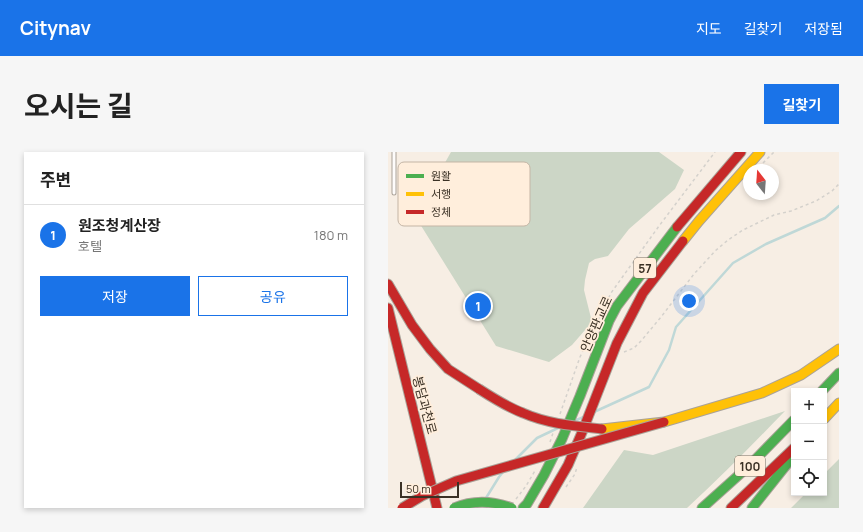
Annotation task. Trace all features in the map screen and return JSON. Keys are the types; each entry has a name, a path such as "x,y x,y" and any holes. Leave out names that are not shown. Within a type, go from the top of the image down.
{"main road":[{"name":"안양판교로","path":"523,508 527,504 544,475 564,434 609,321 617,306 682,220 741,152"},
{"name":"안양판교로","path":"543,508 568,465 617,342 643,293 699,221 760,152"},
{"path":"388,284 412,325 430,349 448,368 512,409 541,420 571,426 602,429 664,422"},
{"name":"봉담과천로","path":"388,308 437,508"},
{"path":"402,508 427,493 456,481 664,422 762,392 801,375 839,348"},
{"path":"825,388 839,373"},
{"path":"827,416 839,403"},
{"name":"100","path":"702,508 750,465 791,423"},
{"name":"100","path":"731,508 791,451"},
{"path":"752,508 791,460"},
{"path":"454,508 460,505 479,502 512,505"}],"lane":[{"path":"394,152 394,193"}],"path":[{"path":"762,164 774,152"},
{"path":"626,346 623,352 634,348 661,317 694,274 715,251 728,240 743,230 774,215 791,211 816,201 832,191 839,184"},
{"path":"549,444 552,436"},
{"path":"512,505 526,486 536,468"}],"green space":[{"path":"451,152 659,152 684,170 675,189 629,229 608,256 595,259 589,263 584,290 592,322 572,345 549,362 496,346 421,226 530,226 530,162 445,162"},
{"path":"785,411 687,508 583,508 624,450 653,455"},
{"path":"839,459 839,508 791,508 803,496 827,496 827,471"}],"waterway":[{"path":"594,412 649,387 669,350 676,327 733,263 766,244 825,218 839,206"},
{"path":"574,421 586,416"},
{"path":"516,459 537,438 558,428"},
{"path":"486,498 503,472"}],"traffic: fast":[{"path":"523,508 527,504 544,475 562,439 609,321 617,306 677,227"},
{"path":"825,388 839,373"},
{"path":"702,508 750,465 791,423"},
{"path":"752,508 791,459"},
{"path":"454,508 461,505 483,502 512,508"}],"traffic: slow":[{"path":"683,241 760,152"},
{"path":"602,429 664,422 762,393 801,375 839,349"},
{"path":"827,416 839,403"}],"traffic: jam":[{"path":"677,227 741,152"},
{"path":"543,508 568,465 617,343 643,293 683,241"},
{"path":"388,284 412,325 430,349 448,369 479,389"},
{"path":"388,308 437,508"},
{"path":"479,389 517,411 532,417 562,424 602,429"},
{"path":"402,508 422,496 456,481 664,422"},
{"path":"731,508 791,451"}],"place":[{"name":"원조청계산장","path":"478,306"}]}
